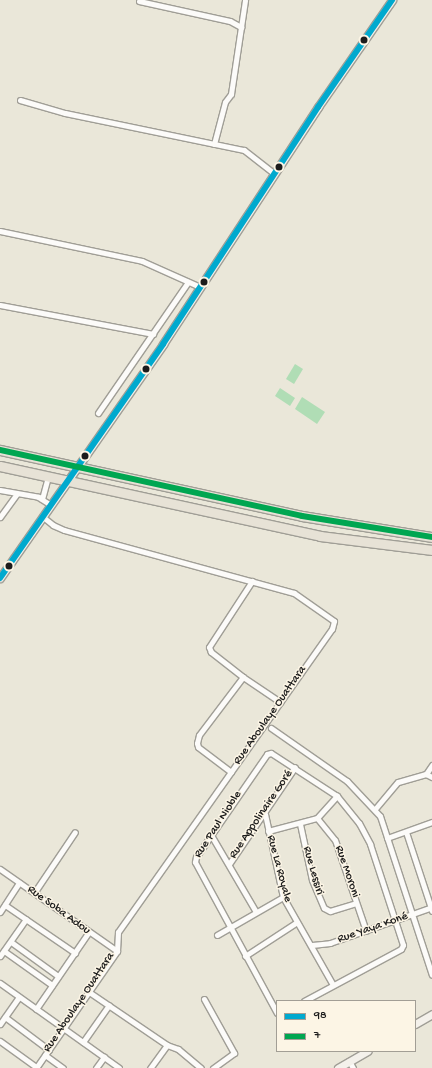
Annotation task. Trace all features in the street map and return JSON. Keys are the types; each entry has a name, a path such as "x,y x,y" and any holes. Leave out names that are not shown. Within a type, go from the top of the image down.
{"highway":[{"path":"0,450 302,516 432,538"},
{"path":"0,466 320,536 432,550"}],"street":[{"path":"214,144 225,102 231,94 245,0"},
{"path":"0,578 69,481 392,0"},
{"path":"139,1 230,21 241,27"},
{"path":"20,100 66,113 244,150 275,174"},
{"path":"0,231 142,261 200,287"},
{"path":"98,413 188,282"},
{"path":"0,304 153,334"},
{"path":"42,499 48,476"},
{"path":"0,490 42,499 52,505"},
{"path":"0,517 17,494"},
{"name":"Rue Aboulaye Ouattara","path":"36,1068 116,951 118,932 332,629 334,621 294,593 64,530 53,525 43,517"},
{"path":"252,581 209,647 211,652 243,677 280,702"},
{"path":"231,772 198,747 197,743 199,736 243,677"},
{"path":"271,728 347,782 375,809 380,816 432,975"},
{"name":"Rue Paul Nioble","path":"276,1011 195,868 196,857 267,754 276,755 295,767"},
{"path":"426,774 432,764"},
{"path":"295,767 337,796 359,823 370,844 403,945 401,949 306,1000"},
{"name":"Rue Appolinaire Goré","path":"229,864 265,814 295,767"},
{"path":"375,809 398,782 426,774 432,777"},
{"path":"268,831 300,824 317,818 337,796"},
{"name":"Rue La Royale","path":"265,814 283,897 312,945 333,985"},
{"name":"Rue Moroni","path":"317,818 335,840 366,932"},
{"path":"387,838 432,822"},
{"name":"Rue Lessiri","path":"300,824 312,880 324,908 330,911 356,903"},
{"path":"34,893 75,832"},
{"path":"406,832 432,909"},
{"path":"211,835 256,912"},
{"name":"Rue Soba Adou","path":"0,870 88,933 116,951"},
{"path":"0,912 19,883"},
{"path":"217,935 283,897"},
{"path":"5,905 75,953"},
{"name":"Rue Yaya Koné","path":"312,945 330,943 432,909"},
{"path":"0,956 26,920"},
{"path":"245,956 297,922"},
{"path":"36,1009 88,933"},
{"path":"11,942 58,976"},
{"path":"4,950 52,985"},
{"path":"0,983 119,1068"},
{"path":"89,992 166,1045 178,1049 201,1068"},
{"path":"0,1024 19,997"},
{"path":"204,999 234,1053 213,1068"},
{"path":"83,1042 109,1005"},
{"path":"416,1023 432,1014"},
{"path":"5,1017 49,1050"},
{"path":"0,1041 36,1068"},
{"path":"150,1068 166,1045"},
{"path":"338,1068 351,1065 366,1052"},
{"path":"45,1056 63,1068"},
{"path":"96,1068 104,1057"}],"green space":[{"path":"295,364 303,369 294,384 286,379"},
{"path":"280,388 295,398 290,406 275,396"},
{"path":"302,397 325,412 317,424 295,409"}],"transit line":[{"name":"98","path":"0,578 163,344 318,107 392,0"},
{"name":"7","path":"0,450 302,516 432,537"}]}
